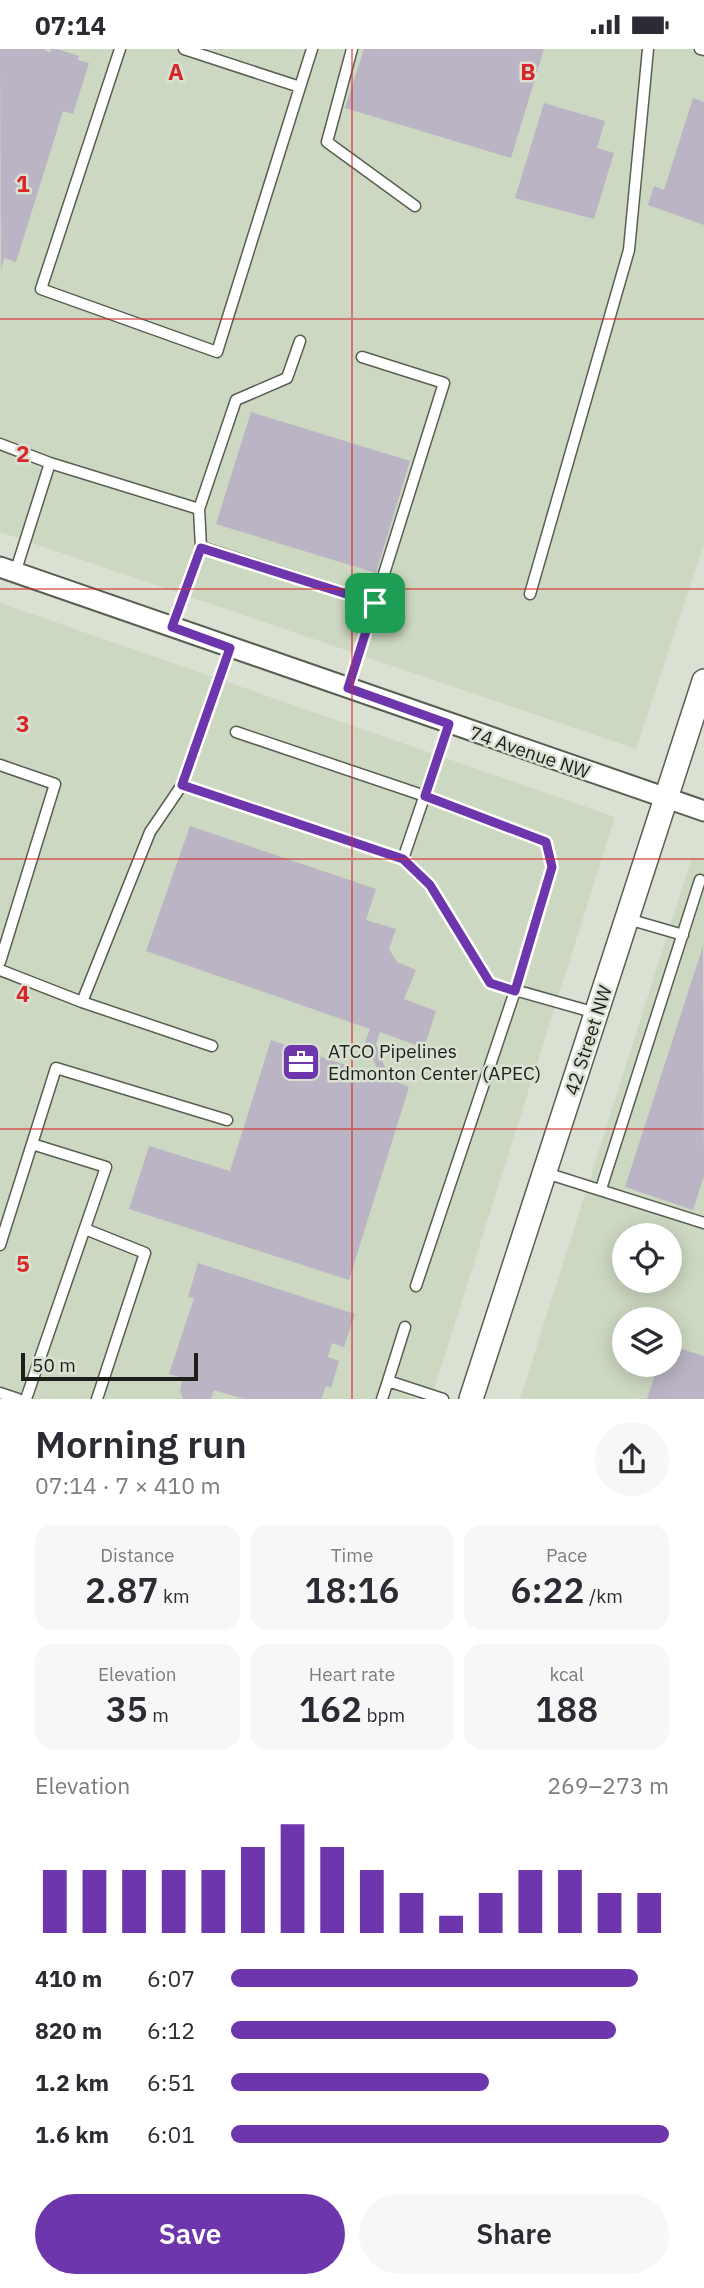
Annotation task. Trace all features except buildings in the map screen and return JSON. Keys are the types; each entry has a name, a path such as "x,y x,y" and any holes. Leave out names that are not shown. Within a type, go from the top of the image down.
{"street":[{"name":"74 Avenue NW","path":"7,570 704,811"},
{"name":"42 Street NW","path":"471,1399 704,681"}],"lane":[{"path":"120,49 41,289 217,352 312,49"},
{"path":"184,49 300,87"},
{"path":"352,49 327,142 415,206"},
{"path":"530,594 629,250 648,49"},
{"path":"172,627 201,548 199,509 236,400 287,378 300,341"},
{"path":"348,688 444,383 362,357"},
{"path":"0,444 50,463 199,509"},
{"path":"7,570 50,463"},
{"path":"201,548 375,603"},
{"path":"82,1002 150,832 182,785 230,648"},
{"path":"403,859 449,724"},
{"path":"236,732 425,796 546,842 552,867 515,991 416,1286"},
{"path":"0,765 55,784 0,962"},
{"path":"182,785 403,859 430,885 490,983 597,1013"},
{"path":"601,1189 700,880"},
{"path":"628,919 683,935"},
{"path":"0,970 82,1002 212,1046"},
{"path":"0,1245 56,1068 227,1120"},
{"path":"26,1399 106,1167 32,1144"},
{"path":"546,1173 704,1223"},
{"path":"85,1229 145,1253 97,1399"},
{"path":"382,1399 405,1327"},
{"path":"388,1381 443,1399"},
{"path":"0,1393 18,1399"}],"shaded area":[{"path":"0,49 704,49 704,544 636,749 0,532"},
{"path":"0,603 615,817 431,1399 0,1399"},
{"path":"692,857 704,861 704,1399 520,1399"}],"place":[{"name":"ATCO Pipelines Edmonton Center (APEC)","path":"301,1062"}],"route":[{"path":"201,548 375,603 348,688 449,724 425,796 546,842 552,867 515,991 490,983 430,885 403,859 182,785 230,648 172,627 201,548"}]}
